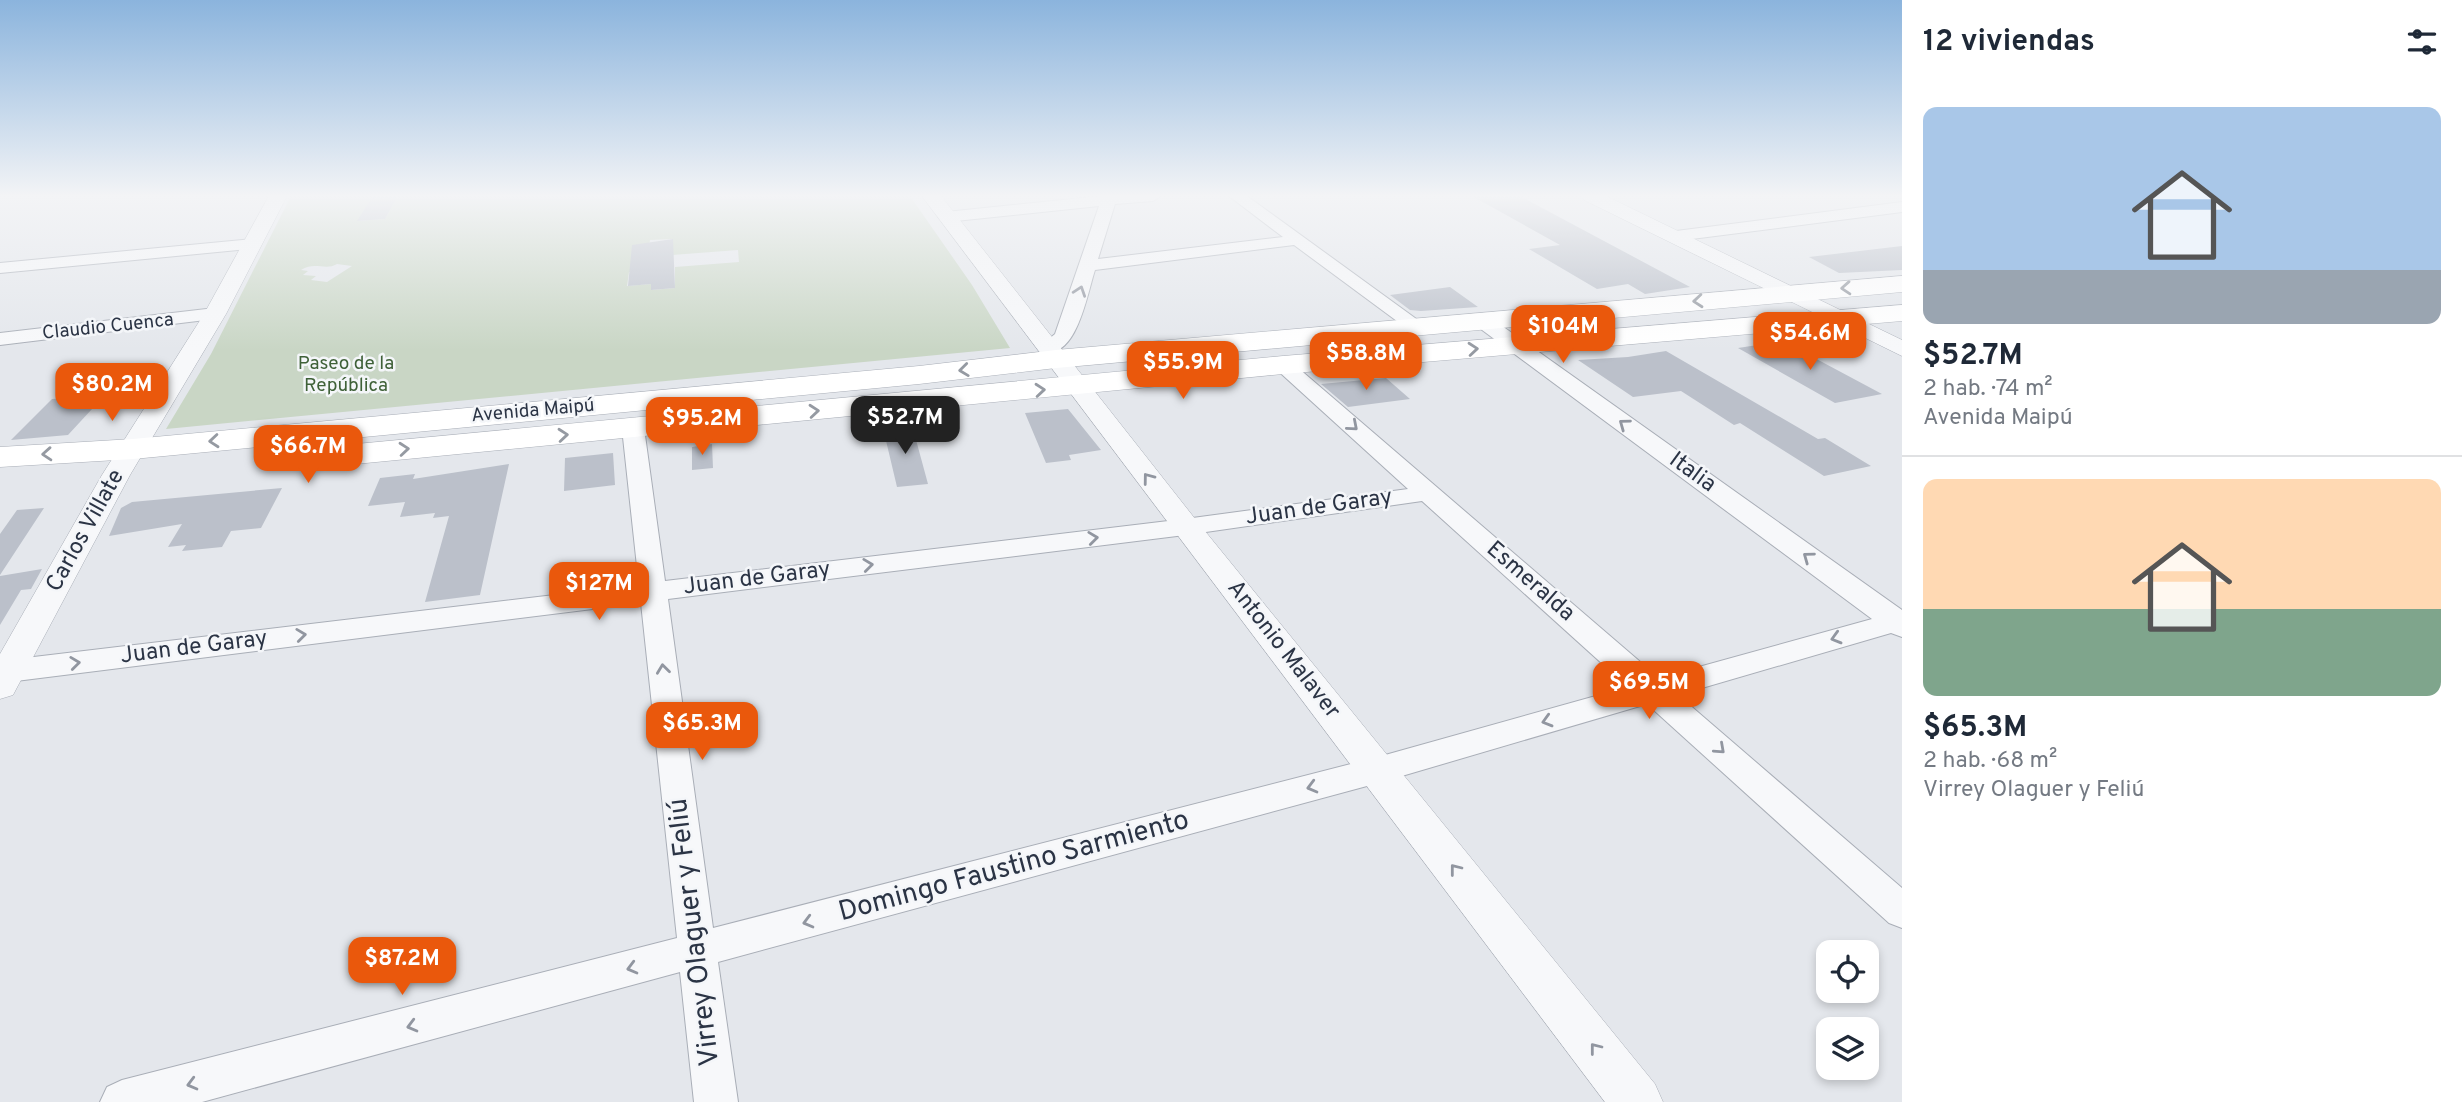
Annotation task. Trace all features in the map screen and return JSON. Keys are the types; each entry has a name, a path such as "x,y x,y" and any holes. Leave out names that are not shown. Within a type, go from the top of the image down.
{"main road":[{"name":"Avenida Maipú","path":"0,482 125,462 919,375 1061,364 1416,326 1902,284"},
{"name":"Avenida Maipú","path":"0,457 125,462 633,428 1061,364 1283,365 1902,313"}],"street":[{"path":"0,268 217,247"},
{"name":"Carlos Villate","path":"3,676 251,247"},
{"name":"Antonio Malaver","path":"970,247 1185,527 1637,1102"},
{"path":"1061,364 1064,337 1094,247"},
{"path":"1089,265 1236,247"},
{"path":"1308,247 1416,326"},
{"path":"1699,247 1902,349"},
{"name":"Claudio Cuenca","path":"0,339 215,314"},
{"name":"Italia","path":"1481,320 1900,623"},
{"name":"Esmeralda","path":"1283,365 1902,911"},
{"name":"Virrey Olaguer y Feliú","path":"633,428 716,1102"},
{"name":"Juan de Garay","path":"3,676 653,591 1185,527 1430,493"},
{"name":"Domingo Faustino Sarmiento","path":"122,1102 1378,770 1900,623"}],"green space":[{"name":"Paseo de la República","path":"265,247 649,247 645,271 629,272 627,286 651,284 651,290 675,288 675,267 739,262 738,250 672,255 672,247 946,247 1010,348 166,429 211,354","holes":["311,266 352,266 327,282 311,280 316,276 303,275 308,271 301,270"]}],"building":[{"path":"632,247 673,247 675,288 651,290 651,284 628,286"},
{"path":"1616,247 1690,287 1645,294 1628,284 1597,289 1529,249"},
{"path":"1902,247 1902,270 1839,273 1809,257"},
{"path":"1450,287 1478,307 1410,310 1390,295"},
{"path":"1783,341 1882,394 1835,403 1738,348"},
{"path":"1666,351 1818,439 1825,438 1871,466 1824,476 1740,423 1734,425 1681,391 1633,397 1578,360 1628,357"},
{"path":"1386,378 1410,399 1348,407 1321,384"},
{"path":"104,396 68,435 11,440 52,399"},
{"path":"1068,409 1101,450 1069,455 1071,460 1046,463 1025,413"},
{"path":"912,425 928,484 897,487 883,428"},
{"path":"712,444 713,468 692,470 692,447"},
{"path":"613,453 615,485 564,491 565,458"},
{"path":"509,464 480,595 425,602 449,516 433,518 435,513 400,517 405,502 368,506 380,478 415,474 413,479"},
{"path":"282,488 261,528 231,531 222,547 182,551 186,545 168,547 182,524 109,536 121,508 132,502"},
{"path":"44,508 0,575 0,534 17,510"},
{"path":"42,569 31,589 21,590 0,625 0,576"}]}
